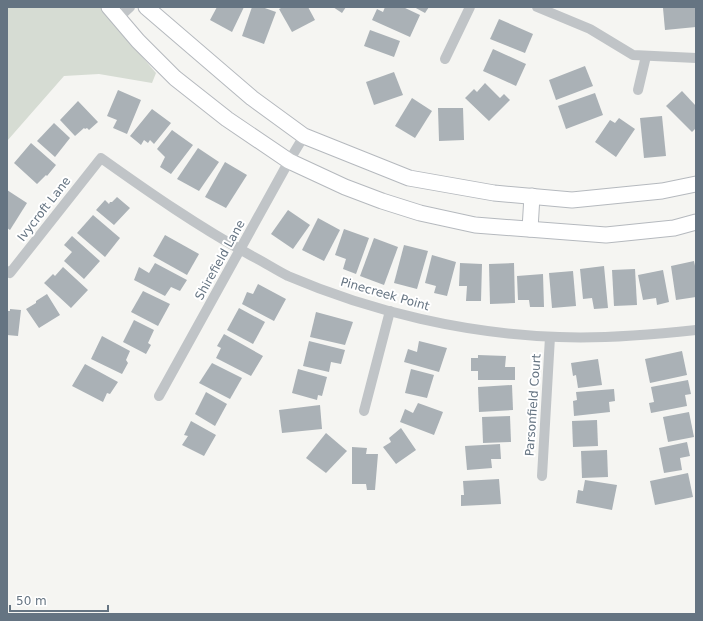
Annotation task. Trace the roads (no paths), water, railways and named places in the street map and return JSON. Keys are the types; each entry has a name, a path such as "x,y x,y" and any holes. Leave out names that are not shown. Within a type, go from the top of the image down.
{"street":[{"path":"130,7 113,12 138,41 176,78 227,119 289,160 346,187 382,201 420,213 475,225 606,235 674,228 696,222"},
{"path":"146,7 252,98 304,136 409,178 494,193 572,200 662,191 696,184"},
{"path":"445,59 470,7"},
{"path":"537,7 590,29 633,55 696,58"},
{"path":"638,90 646,56"},
{"name":"Shirefield Lane","path":"159,396 289,160 304,136"},
{"name":"Pinecreek Point","path":"101,158 218,237 287,275 347,298 390,311 480,330 550,336 633,337 696,330"},
{"name":"Ivycroft Lane","path":"7,271 10,273 101,158"},
{"path":"530,229 532,196"},
{"path":"364,411 390,311"},
{"name":"Parsonfield Court","path":"542,476 550,336"}]}
